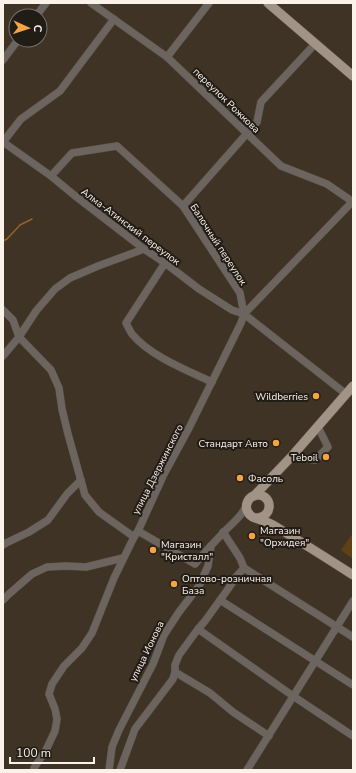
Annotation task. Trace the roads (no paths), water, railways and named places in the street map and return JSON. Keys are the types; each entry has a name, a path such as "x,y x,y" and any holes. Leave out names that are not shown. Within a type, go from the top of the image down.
{"main road":[{"path":"268,3 353,76"},
{"path":"353,386 292,456 247,502 251,513 276,526 353,575"},
{"path":"276,526 270,517 268,488 270,482 280,469"},
{"path":"251,513 262,518 266,516 268,512 269,505 266,499 263,496 254,496"}],"street":[{"name":"переулок Рожкова","path":"91,3 167,57 281,166 327,184 353,201"},
{"path":"167,57 209,3"},
{"path":"3,142 21,119 60,90 114,20"},
{"path":"183,206 257,122 261,102 315,44"},
{"path":"3,60 12,48"},
{"name":"Алма-Атинский переулок","path":"3,142 51,176 144,249 199,289 232,310 244,314 346,394"},
{"name":"Балочный переулок","path":"51,176 72,153 117,146 183,206 240,293 244,314"},
{"name":"улица Дзержинского","path":"34,770 55,731 57,719 56,709 49,694 52,684 64,666 82,648 92,633 114,578 138,531 164,474 212,382 244,314 353,201"},
{"path":"3,356 19,337 36,311 55,289 70,278 144,249"},
{"path":"165,263 126,323 131,333 141,344 153,352 212,382"},
{"path":"3,310 12,320 19,337 51,370 59,388 68,434 85,495 99,512 134,537"},
{"path":"292,456 315,460 328,447 318,427"},
{"path":"3,545 29,532 48,520 67,494 81,480"},
{"path":"138,531 195,564 245,510 251,513"},
{"path":"224,532 240,558 244,568 353,637"},
{"name":"улица Ионова","path":"109,770 112,747 119,730 153,664 164,635 199,586 208,566 211,546"},
{"path":"3,600 32,574 47,567 86,567 124,558"},
{"path":"120,770 135,729 172,679 179,655 244,568"},
{"path":"220,600 353,685"},
{"path":"247,770 353,601"},
{"path":"198,628 353,736"},
{"path":"175,672 210,693 233,712 269,736"}],"waterway":[{"path":"3,241 7,239 20,225 32,219"}],"place":[{"name":"Wildberries","path":"316,396"},
{"name":"Стандарт Авто","path":"276,443"},
{"name":"Teboil","path":"326,457"},
{"name":"Фасоль","path":"240,478"},
{"name":"Магазин \"Орхидея\"","path":"252,536"},
{"name":"Магазин \"Кристалл\"","path":"153,550"},
{"name":"Оптово-розничная База","path":"174,584"}]}
